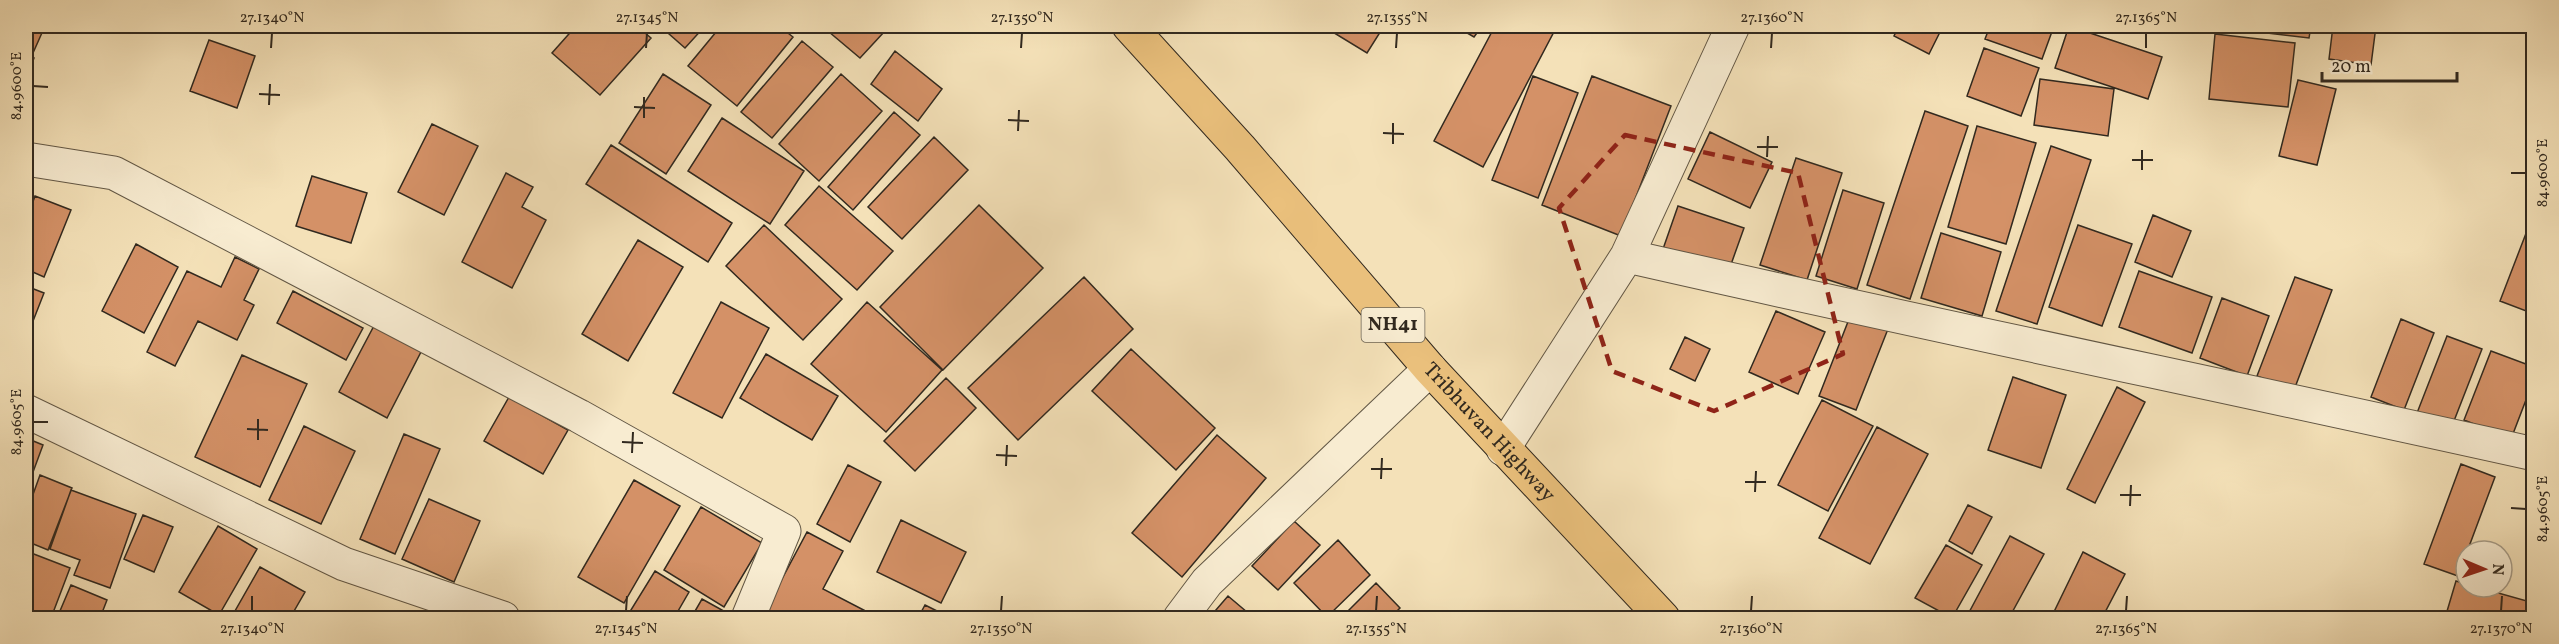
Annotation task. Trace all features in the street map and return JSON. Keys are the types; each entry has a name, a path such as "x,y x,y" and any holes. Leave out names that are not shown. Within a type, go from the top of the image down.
{"highway":[{"name":"Tribhuvan Highway","path":"1130,26 1240,148 1430,369 1663,618"}],"street":[{"path":"1503,449 1627,256 1733,26"},
{"path":"26,159 114,173 579,416 784,531 750,618"},
{"path":"1627,256 1882,315 2304,403 2534,454"},
{"path":"1180,618 1207,582 1430,369"},
{"path":"26,411 344,564 503,618"}],"highlighted area":[{"path":"1625,135 1798,173 1843,354 1714,411 1612,371 1559,208"}],"building":[{"path":"26,26 45,26 33,53 26,49"},
{"path":"576,26 637,26 651,38 600,95 552,53"},
{"path":"660,26 705,26 685,48"},
{"path":"721,26 779,26 793,37 737,106 688,66"},
{"path":"822,26 877,26 884,32 860,58"},
{"path":"1335,26 1384,26 1367,53 1331,31"},
{"path":"1455,26 1482,26 1474,37"},
{"path":"1495,26 1557,26 1483,167 1434,141"},
{"path":"1899,26 1943,26 1929,54 1894,36"},
{"path":"1990,26 2054,26 2042,59 1985,39"},
{"path":"2069,26 2162,57 2148,99 2055,68"},
{"path":"2208,26 2311,26 2309,38"},
{"path":"2333,26 2376,26 2371,65 2329,59"},
{"path":"2215,34 2295,43 2288,107 2209,99"},
{"path":"209,40 255,56 237,108 190,91"},
{"path":"802,41 833,67 772,138 741,112"},
{"path":"1984,48 2039,68 2021,116 1967,96"},
{"path":"895,51 942,89 918,121 871,84"},
{"path":"26,55 34,58 26,80"},
{"path":"663,74 711,105 666,174 619,143"},
{"path":"841,74 882,111 819,181 779,144"},
{"path":"1533,76 1578,93 1538,198 1492,180"},
{"path":"1592,76 1671,106 1621,236 1542,205"},
{"path":"2040,79 2114,89 2108,136 2034,125"},
{"path":"2298,80 2336,89 2317,165 2279,156"},
{"path":"1925,111 1968,126 1910,299 1867,285"},
{"path":"894,112 920,135 853,210 828,187"},
{"path":"722,118 804,171 770,224 688,171"},
{"path":"432,124 478,146 444,215 398,192"},
{"path":"1977,126 2036,143 2006,244 1948,227"},
{"path":"1710,132 1772,162 1750,208 1688,179"},
{"path":"934,137 968,170 902,239 868,207"},
{"path":"611,145 732,223 708,262 586,184"},
{"path":"2051,146 2091,160 2037,324 1996,311"},
{"path":"1796,158 1842,173 1807,280 1760,265"},
{"path":"506,173 533,187 522,207 546,220 512,288 462,262"},
{"path":"312,176 367,193 351,243 296,226"},
{"path":"819,186 893,251 857,290 785,225"},
{"path":"1843,190 1884,203 1857,289 1816,276"},
{"path":"35,196 71,210 44,277 26,269 26,221"},
{"path":"979,205 1043,268 943,370 880,307"},
{"path":"1678,206 1744,228 1729,270 1663,249"},
{"path":"2153,215 2191,231 2172,277 2135,262"},
{"path":"2530,223 2534,225 2534,314 2500,301"},
{"path":"764,225 842,299 803,340 726,266"},
{"path":"2078,225 2132,244 2102,326 2049,307"},
{"path":"1941,233 2001,252 1982,316 1921,298"},
{"path":"638,240 683,267 628,361 582,334"},
{"path":"136,244 178,267 144,333 102,311"},
{"path":"235,257 259,269 244,300 254,305 237,340 198,321 175,366 147,352 187,271 221,287"},
{"path":"2139,271 2212,297 2192,353 2119,327"},
{"path":"1084,277 1133,329 1018,440 968,388"},
{"path":"2295,277 2332,290 2294,390 2257,376"},
{"path":"26,286 44,293 26,339"},
{"path":"293,291 363,328 346,360 277,323"},
{"path":"2222,298 2269,316 2247,376 2200,358"},
{"path":"721,302 769,328 722,418 673,393"},
{"path":"867,302 942,370 886,432 811,364"},
{"path":"1776,311 1825,332 1798,394 1749,372"},
{"path":"1851,314 1888,329 1856,410 1819,396"},
{"path":"2401,319 2434,333 2404,410 2371,397"},
{"path":"376,322 423,348 387,418 339,392"},
{"path":"2447,336 2482,349 2452,426 2417,413"},
{"path":"1685,337 1710,349 1695,381 1670,369"},
{"path":"1131,349 1215,428 1176,470 1092,391"},
{"path":"2491,351 2534,367 2534,379 2511,439 2464,420"},
{"path":"766,354 838,396 812,440 740,398"},
{"path":"242,355 307,384 260,487 195,457"},
{"path":"2013,377 2066,395 2041,468 1988,450"},
{"path":"946,378 976,408 915,471 884,441"},
{"path":"2117,387 2145,402 2095,503 2067,489"},
{"path":"509,397 568,430 543,474 484,441"},
{"path":"1822,400 1873,426 1828,511 1778,485"},
{"path":"304,426 355,451 321,524 269,500"},
{"path":"1877,427 1928,454 1870,564 1819,538"},
{"path":"404,434 440,449 395,554 360,539"},
{"path":"1217,435 1266,478 1182,577 1132,533"},
{"path":"26,438 43,445 26,491"},
{"path":"2461,464 2495,477 2472,539 2454,539 2454,575 2424,564"},
{"path":"848,465 881,482 850,542 817,524"},
{"path":"40,475 72,488 48,550 26,541 26,514"},
{"path":"634,480 680,506 624,603 578,577"},
{"path":"71,490 136,514 110,588 74,575 80,560 50,549"},
{"path":"429,499 480,521 454,582 402,559"},
{"path":"1968,505 1992,517 1972,554 1949,541"},
{"path":"701,507 762,543 724,607 664,570"},
{"path":"143,515 173,527 154,572 124,559"},
{"path":"901,520 966,552 941,603 877,572"},
{"path":"1294,521 1320,545 1278,590 1252,566"},
{"path":"218,526 257,549 219,615 179,592"},
{"path":"807,532 843,551 823,589 879,618 784,618 766,609"},
{"path":"2010,536 2044,554 2009,618 1966,618"},
{"path":"1338,540 1370,575 1327,617 1294,583"},
{"path":"1946,545 1982,565 1952,618 1915,598"},
{"path":"26,551 70,568 51,618 26,618"},
{"path":"2083,552 2125,574 2102,618 2051,618"},
{"path":"260,567 305,592 290,618 231,618"},
{"path":"655,571 689,592 674,618 626,618"},
{"path":"1376,583 1400,608 1390,618 1341,618"},
{"path":"71,585 107,600 100,618 57,618"},
{"path":"2454,588 2454,599 2514,597 2534,603 2534,618 2445,618"},
{"path":"1228,596 1254,618 1209,618"},
{"path":"702,599 731,615 729,618 691,618"},
{"path":"925,605 951,618 918,618"}]}
